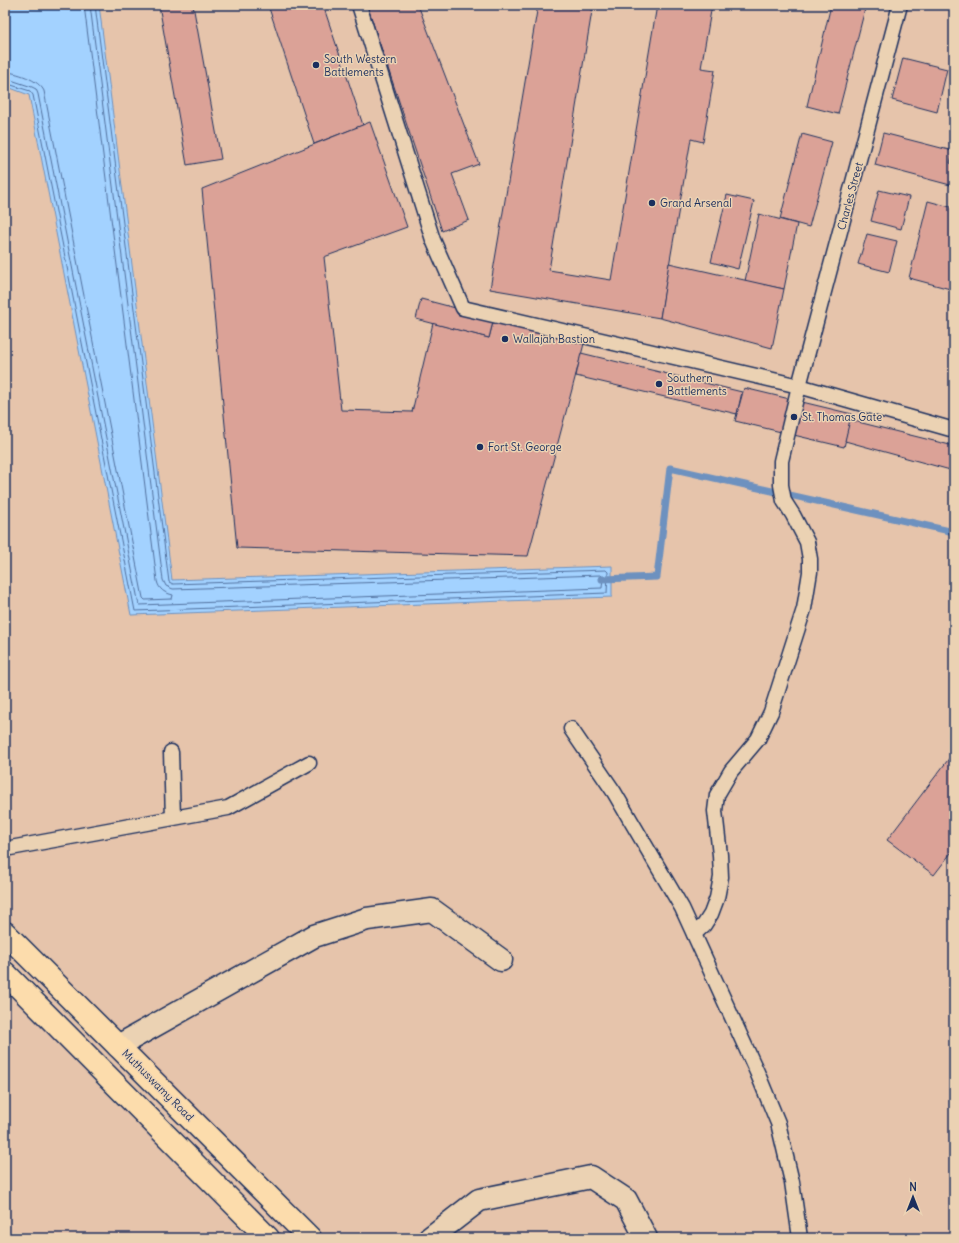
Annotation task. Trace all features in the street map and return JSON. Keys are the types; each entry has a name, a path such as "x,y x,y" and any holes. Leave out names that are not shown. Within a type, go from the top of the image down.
{"main road":[{"name":"Muthuswamy Road","path":"5,933 310,1238"},
{"path":"5,974 268,1238"}],"street":[{"path":"118,1046 314,936 367,919 432,910 501,960"},
{"path":"430,1238 479,1200 590,1177 626,1200 646,1238"}],"lane":[{"path":"358,5 433,240 463,308 799,386 954,430"},
{"name":"Charles Street","path":"694,934 704,925 718,898 721,877 715,811 718,795 731,771 758,739 771,712 804,609 810,572 807,542 784,501 780,485 781,461 799,386 900,5"},
{"path":"571,729 614,792 682,908 757,1072 778,1123 792,1182 800,1238"},
{"path":"171,752 173,818"},
{"path":"5,849 228,808 309,763"}],"water":[{"path":"5,5 99,5 172,580 612,566 612,597 131,615 29,95 5,86"}],"building":[{"path":"159,5 193,5 221,159 187,165"},
{"name":"South Western Battlements","path":"268,5 323,5 363,125 314,144"},
{"path":"367,5 418,5 479,164 452,174 469,220 442,231"},
{"name":"Grand Arsenal","path":"538,5 593,5 549,270 611,280 657,5 712,5 701,68 715,70 703,142 691,139 660,318 490,289"},
{"path":"831,5 866,5 838,114 807,106"},
{"path":"903,58 947,69 937,112 892,100"},
{"name":"Wallajah Bastion","path":"370,122 407,227 324,257 341,410 412,412 433,323 489,338 494,318 585,340 528,556 237,548 202,189"},
{"path":"883,133 953,151 950,163 954,164 954,186 875,165"},
{"path":"802,134 832,142 809,227 780,219"},
{"path":"879,190 909,197 901,229 871,221"},
{"path":"727,195 754,201 738,269 711,262"},
{"path":"928,201 954,208 954,290 909,278"},
{"path":"759,214 797,224 784,289 745,281"},
{"path":"867,234 897,241 889,272 858,264"},
{"path":"669,263 784,289 772,348 660,318"},
{"path":"421,299 494,318 489,338 416,319"},
{"name":"Southern Battlements","path":"581,353 742,392 737,414 576,376"},
{"name":"St. Thomas Gate","path":"744,388 852,414 844,447 735,421"},
{"path":"850,420 954,446 954,471 845,441"},
{"path":"954,752 954,849 934,875 887,840"}],"waterway":[{"path":"602,579 657,577 670,468 954,532"}],"place":[{"name":"South Western Battlements","path":"316,65"},
{"name":"Grand Arsenal","path":"652,203"},
{"name":"Wallajah Bastion","path":"505,339"},
{"name":"Southern Battlements","path":"659,384"},
{"name":"St. Thomas Gate","path":"794,417"},
{"name":"Fort St. George","path":"480,447"}]}
